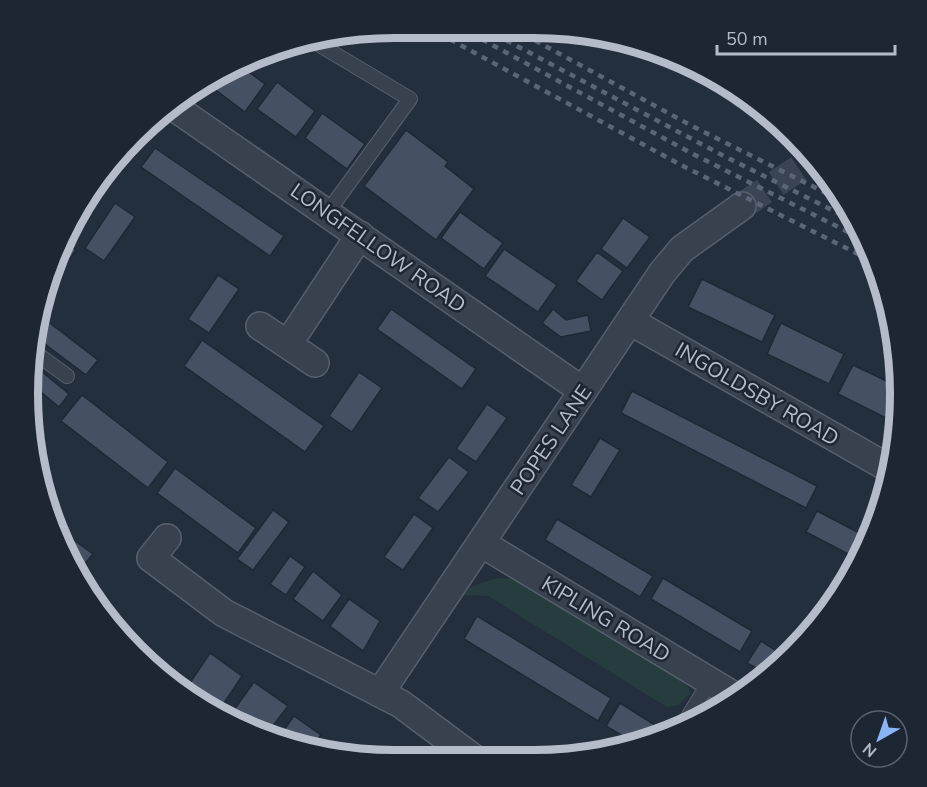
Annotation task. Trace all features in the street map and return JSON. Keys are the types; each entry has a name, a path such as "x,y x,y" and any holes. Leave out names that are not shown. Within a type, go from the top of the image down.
{"street":[{"name":"LONGFELLOW ROAD","path":"178,110 584,391"},
{"name":"POPES LANE","path":"380,693 630,321 682,249 742,206"},
{"path":"288,344 360,235"},
{"name":"INGOLDSBY ROAD","path":"630,321 883,465"},
{"path":"260,326 315,363"},
{"path":"167,538 151,558 224,613 401,704 463,750"},
{"name":"KIPLING ROAD","path":"481,543 720,687"}],"lane":[{"path":"320,45 410,99 327,213"},
{"path":"40,357 67,376"},
{"path":"700,709 720,687"}],"green space":[{"path":"497,578 515,579 680,678 689,688 690,693 679,705 667,707 488,596 464,595 470,587"}],"building":[{"path":"246,70 265,84 245,112 212,87"},
{"path":"277,82 315,111 296,137 257,109"},
{"path":"322,113 365,144 347,169 305,138"},
{"path":"406,130 448,162 445,166 474,189 436,240 364,186"},
{"path":"155,148 284,236 270,256 141,167"},
{"path":"115,203 135,217 104,261 85,248"},
{"path":"460,212 503,243 484,269 441,238"},
{"path":"623,218 650,237 627,268 601,249"},
{"path":"70,246 76,250 62,270 60,269"},
{"path":"504,249 557,285 538,312 485,276"},
{"path":"597,252 623,271 602,300 576,281"},
{"path":"218,275 239,289 209,333 188,319"},
{"path":"702,279 775,315 762,342 688,307"},
{"path":"391,309 476,369 462,389 377,329"},
{"path":"553,309 566,320 588,315 591,331 561,337 542,323"},
{"path":"45,320 98,360 86,375 42,342"},
{"path":"781,323 844,354 829,384 767,354"},
{"path":"202,340 324,426 305,452 184,366"},
{"path":"853,365 890,382 889,419 838,394"},
{"path":"38,369 69,394 59,407 38,390"},
{"path":"359,372 382,388 352,432 329,416"},
{"path":"632,391 817,486 806,508 621,413"},
{"path":"82,395 168,462 148,488 61,421"},
{"path":"487,404 507,418 476,462 456,449"},
{"path":"600,438 620,450 591,497 571,485"},
{"path":"449,457 469,472 438,512 418,498"},
{"path":"175,468 256,528 238,553 157,493"},
{"path":"273,510 289,522 253,570 237,559"},
{"path":"817,511 860,534 851,555 806,532"},
{"path":"414,514 433,528 403,570 384,557"},
{"path":"557,519 653,576 640,597 545,540"},
{"path":"67,535 93,554 82,566"},
{"path":"290,556 305,567 286,595 270,584"},
{"path":"313,571 342,595 323,621 293,599"},
{"path":"663,578 752,631 740,652 651,599"},
{"path":"349,599 380,621 363,651 330,626"},
{"path":"477,616 611,698 598,721 464,639"},
{"path":"761,641 778,652 758,669 747,663"},
{"path":"210,653 242,676 222,706 190,683"},
{"path":"254,682 288,706 271,728 233,711"},
{"path":"620,703 658,727 625,737 606,726"},
{"path":"294,716 321,735 317,741 283,732"},
{"path":"587,740 594,744 584,745"}],"tunnel":[{"path":"742,206 805,164"}],"railway":[{"path":"447,38 681,165 861,256"},
{"path":"479,38 691,153 852,234"},
{"path":"502,38 722,155 841,215"},
{"path":"531,38 692,126 829,194"}]}
